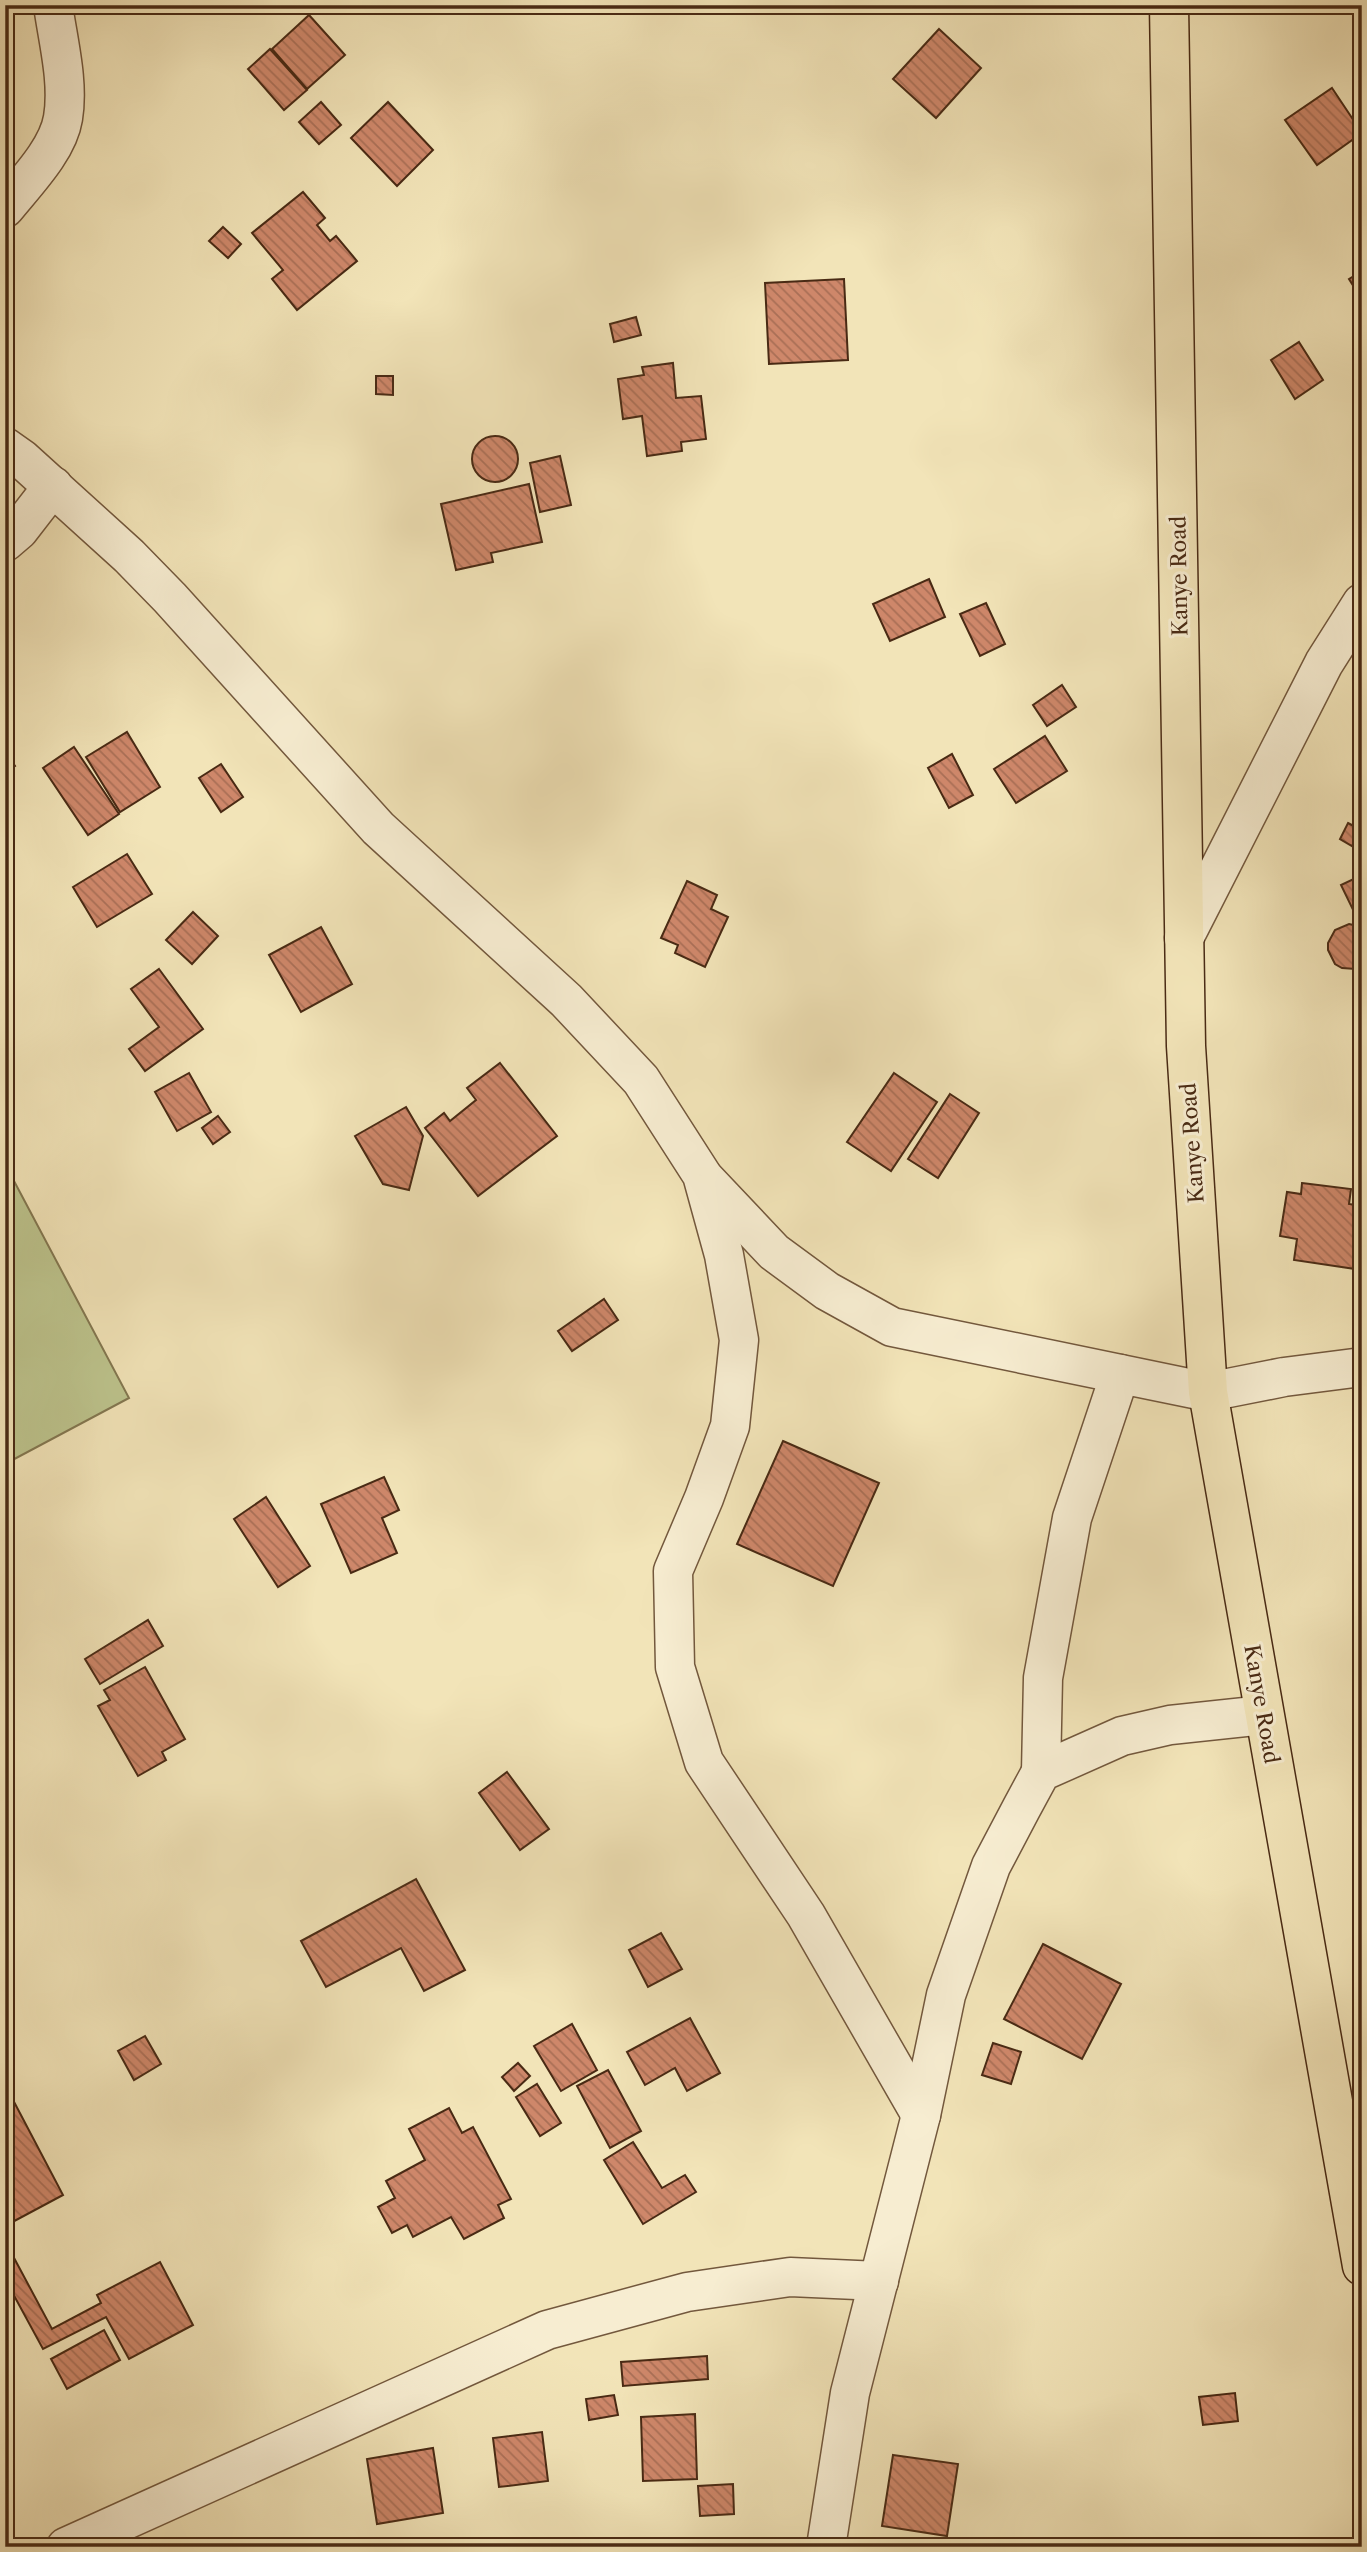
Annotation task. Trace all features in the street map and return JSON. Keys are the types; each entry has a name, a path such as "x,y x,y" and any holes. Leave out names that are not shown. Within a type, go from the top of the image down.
{"main road":[{"name":"Kanye Road","path":"1169,5 1186,1046 1208,1392 1362,2266"}],"street":[{"path":"5,208 48,155 63,119 64,78 53,5"},
{"path":"5,447 53,486 129,556 378,828 566,1000 641,1080 702,1175 774,1252 827,1291 892,1326 1208,1392 1284,1377 1362,1367"},
{"path":"5,542 19,530 53,486"},
{"path":"1184,937 1324,663 1362,603"},
{"path":"702,1175 724,1255 739,1340 730,1426 704,1498 673,1571 675,1667 704,1762 806,1915 921,2115"},
{"path":"826,2547 850,2393 921,2115 946,1995 991,1866 1041,1772 1043,1678 1072,1518 1120,1374"},
{"path":"1041,1772 1122,1737 1170,1725 1264,1715"},
{"path":"66,2547 547,2330 687,2292 790,2277 879,2281"}],"green space":[{"path":"5,1164 129,1398 5,1464"}],"building":[{"path":"309,15 345,55 307,89 272,49"},
{"path":"939,29 981,68 936,118 893,79"},
{"path":"270,49 307,90 284,110 248,69"},
{"path":"1332,88 1362,133 1317,165 1285,120"},
{"path":"321,102 341,125 319,144 299,122"},
{"path":"388,102 433,150 397,186 351,138"},
{"path":"303,192 325,218 317,225 330,241 336,236 357,261 297,310 272,279 283,270 252,233"},
{"path":"223,227 241,244 228,258 209,241"},
{"path":"1362,271 1362,300 1349,279"},
{"path":"844,279 848,360 769,364 765,283"},
{"path":"636,317 641,335 614,342 610,324"},
{"path":"1299,342 1323,380 1295,399 1271,360"},
{"path":"673,363 676,398 701,396 706,439 681,442 682,451 647,456 642,416 623,419 618,379 644,375 642,367"},
{"path":"376,376 393,376 393,395 376,394"},
{"path":"495,436 511,443 518,459 511,475 495,482 479,475 472,459 479,443"},
{"path":"560,456 571,505 540,512 530,463"},
{"path":"529,484 542,542 491,553 493,562 456,570 441,504"},
{"path":"929,579 945,617 890,641 873,604"},
{"path":"986,603 1005,644 980,656 960,614"},
{"path":"1062,685 1076,707 1047,726 1033,705"},
{"path":"127,732 160,787 120,812 86,757"},
{"path":"1045,736 1067,771 1016,803 994,769"},
{"path":"74,747 119,814 88,835 43,768"},
{"path":"5,750 15,766 5,773"},
{"path":"952,754 973,795 949,808 928,768"},
{"path":"221,764 243,797 221,812 199,778"},
{"path":"1348,823 1361,830 1352,846 1340,839"},
{"path":"127,854 152,894 97,927 73,887"},
{"path":"1362,875 1362,913 1356,916 1341,885"},
{"path":"687,881 717,895 711,909 728,917 705,967 675,953 678,945 661,938"},
{"path":"193,912 218,936 192,964 166,940"},
{"path":"1349,924 1362,927 1362,967 1356,969 1342,968 1335,964 1328,950 1328,943 1335,930"},
{"path":"321,927 352,984 301,1012 269,955"},
{"path":"159,969 203,1029 145,1071 129,1049 159,1027 131,989"},
{"path":"500,1063 557,1136 478,1196 425,1128 444,1113 450,1121 476,1100 467,1088"},
{"path":"189,1073 211,1112 177,1131 155,1092"},
{"path":"894,1073 937,1102 891,1171 847,1142"},
{"path":"950,1094 979,1113 938,1178 908,1159"},
{"path":"406,1107 423,1136 409,1190 383,1184 355,1136"},
{"path":"218,1116 230,1132 213,1144 202,1128"},
{"path":"1302,1183 1351,1189 1349,1204 1362,1206 1362,1270 1294,1260 1297,1239 1280,1236 1287,1192 1301,1194"},
{"path":"604,1299 618,1320 572,1351 558,1331"},
{"path":"783,1441 879,1483 833,1586 737,1544"},
{"path":"384,1477 399,1510 382,1518 397,1553 351,1573 321,1504"},
{"path":"266,1497 310,1566 278,1587 234,1519"},
{"path":"148,1620 163,1646 100,1684 85,1659"},
{"path":"145,1667 185,1739 162,1752 166,1760 138,1776 98,1706 110,1700 104,1690"},
{"path":"507,1772 549,1829 520,1850 479,1793"},
{"path":"416,1879 465,1970 424,1991 401,1948 326,1987 301,1941"},
{"path":"661,1933 682,1969 648,1987 629,1950"},
{"path":"1043,1944 1121,1984 1082,2059 1004,2019"},
{"path":"690,2018 720,2073 687,2091 675,2068 645,2085 627,2052"},
{"path":"572,2024 597,2070 561,2091 534,2046"},
{"path":"145,2036 161,2064 134,2080 118,2051"},
{"path":"993,2043 1021,2052 1011,2084 982,2075"},
{"path":"518,2063 530,2076 514,2091 502,2077"},
{"path":"608,2070 641,2131 610,2148 577,2086"},
{"path":"537,2084 561,2123 540,2136 516,2097"},
{"path":"12,2098 63,2195 5,2226 5,2102"},
{"path":"449,2108 462,2133 473,2127 511,2199 498,2205 504,2218 464,2239 451,2217 413,2237 407,2225 392,2233 378,2207 395,2198 386,2181 425,2160 409,2129"},
{"path":"633,2142 662,2188 685,2175 696,2192 643,2224 604,2160"},
{"path":"5,2241 52,2329 101,2303 97,2295 160,2262 193,2325 129,2359 106,2317 43,2349 5,2279"},
{"path":"104,2330 120,2360 67,2389 51,2359"},
{"path":"707,2356 708,2379 623,2386 621,2362"},
{"path":"1235,2393 1238,2421 1203,2425 1199,2397"},
{"path":"614,2395 618,2415 589,2420 586,2399"},
{"path":"695,2414 697,2479 643,2481 641,2417"},
{"path":"542,2432 548,2481 499,2487 493,2438"},
{"path":"433,2448 443,2513 377,2524 367,2459"},
{"path":"893,2455 958,2464 947,2536 882,2526"},
{"path":"733,2484 734,2514 700,2516 698,2486"},
{"path":"992,2540 1031,2547 991,2547"}]}
